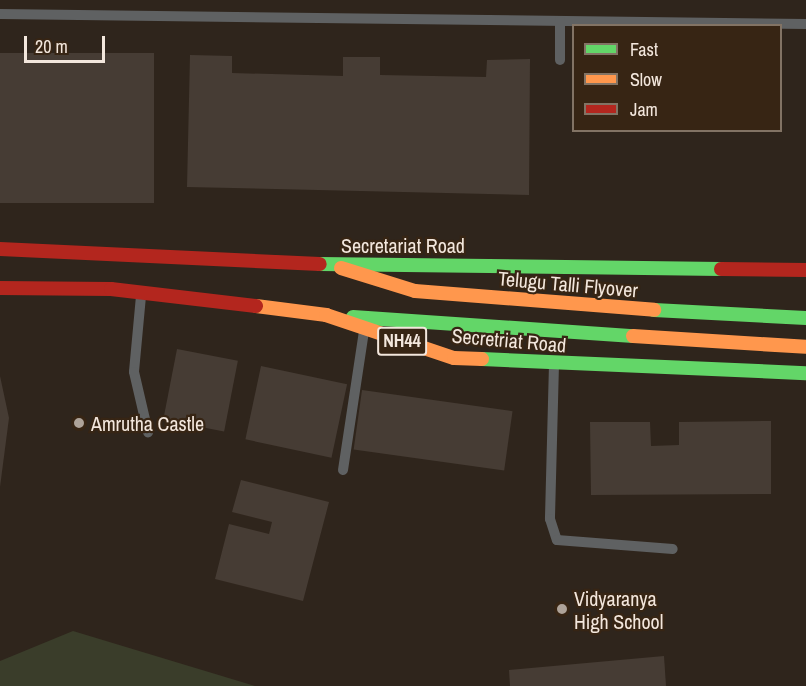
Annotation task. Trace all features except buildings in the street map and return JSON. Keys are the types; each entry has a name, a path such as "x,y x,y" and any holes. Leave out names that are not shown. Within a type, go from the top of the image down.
{"main road":[{"name":"Secretariat Road","path":"0,249 330,264 806,270"},
{"name":"Telugu Talli Flyover","path":"330,264 415,291 806,318"},
{"name":"Secretriat Road","path":"0,288 141,293 326,315 454,358 806,373"},
{"path":"326,315 806,347"}],"lane":[{"path":"0,15 806,24"},
{"path":"560,21 560,60"},
{"path":"141,293 134,372 148,432"},
{"path":"343,470 364,328"},
{"path":"554,364 550,519 557,540 673,549"}],"green space":[{"path":"73,631 255,686 0,686 0,661"}],"traffic: fast":[{"path":"320,264 721,269"},
{"path":"654,310 806,318"},
{"path":"353,317 633,336"},
{"path":"482,359 806,373"}],"traffic: slow":[{"path":"341,268 415,291 654,310"},
{"path":"256,306 326,315 454,358 482,359"},
{"path":"633,336 806,347"}],"traffic: jam":[{"path":"0,249 320,264"},
{"path":"721,269 806,270"},
{"path":"0,288 111,289 256,306"}],"place":[{"name":"Amrutha Castle","path":"79,423"},
{"name":"Vidyaranya High School","path":"562,609"}]}
